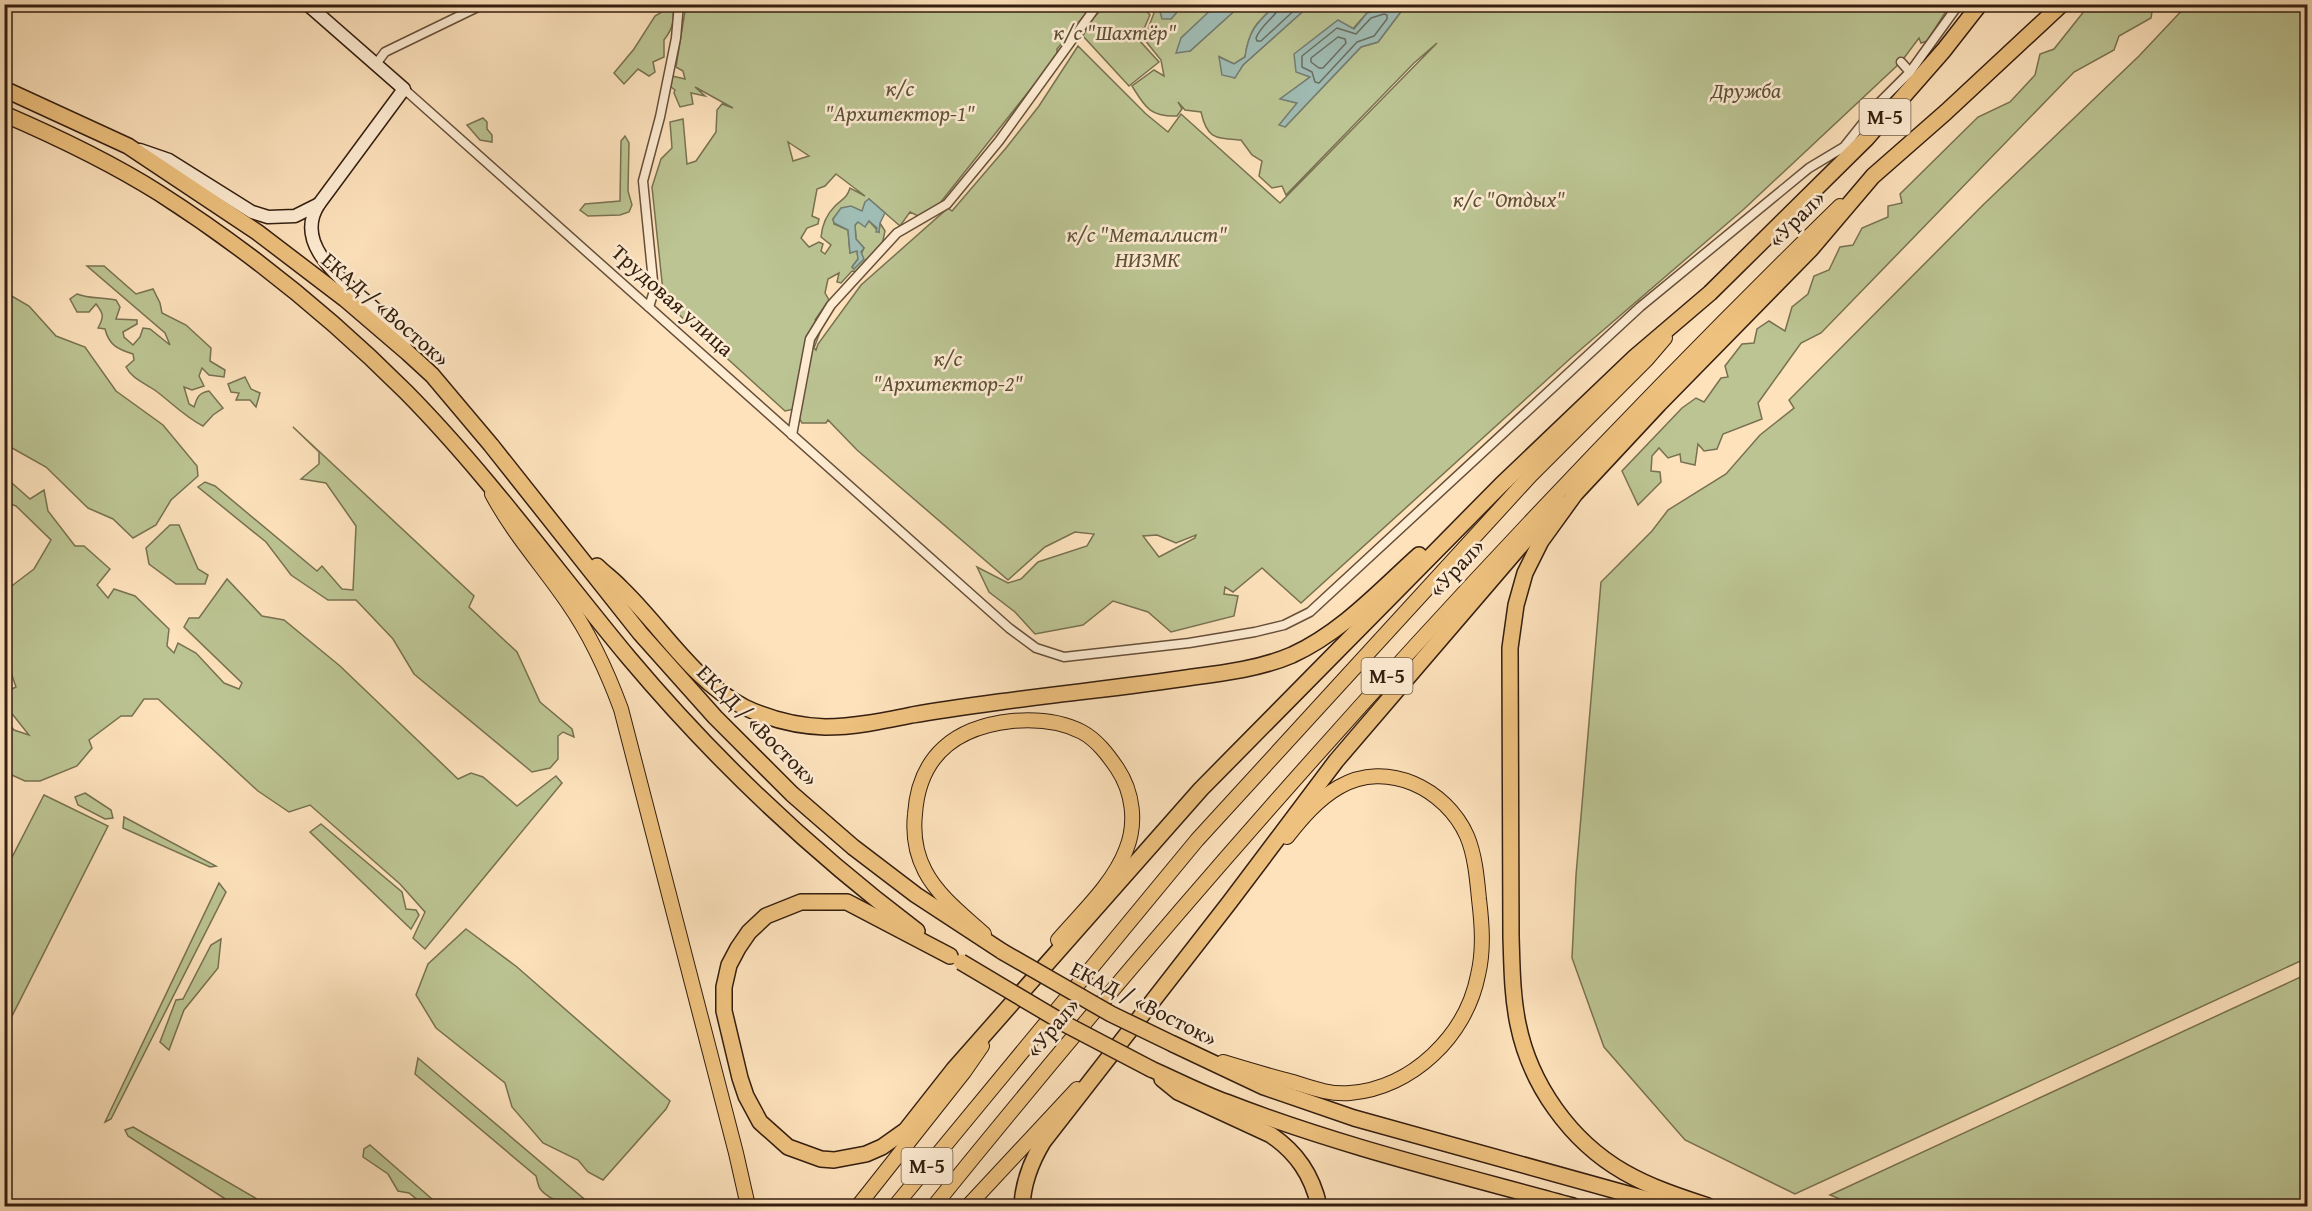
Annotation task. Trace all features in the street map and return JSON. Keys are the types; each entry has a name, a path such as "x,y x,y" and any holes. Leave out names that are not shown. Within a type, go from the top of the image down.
{"highway":[{"name":"«Урал»","path":"1681,319 1866,139 1944,50 1980,4"},
{"name":"«Урал»","path":"1874,176 2057,8"},
{"name":"ЕКАД / «Восток»","path":"4,89 128,146 257,232 408,352 432,375 476,427 655,650 715,717 792,794 853,847 916,895 1003,951 1111,1014 1264,1087 1354,1118 1671,1206"},
{"name":"ЕКАД / «Восток»","path":"4,114 68,144 157,192 282,280 349,337 407,393 484,479 629,658 690,729 796,832 886,907 956,959 1067,1025 1151,1069 1225,1102 1386,1154 1573,1206"},
{"path":"1708,1206 1635,1178 1601,1156 1577,1134 1559,1114 1542,1088 1518,1024 1513,985 1510,659 1516,605 1525,573 1541,541 1575,494 1659,404 1811,249 1874,176"},
{"path":"956,959 847,902 801,902 766,916 749,932 738,948 729,965 724,987 724,1011 740,1078 746,1096 760,1122 788,1147 806,1155 834,1160 866,1154 882,1148 906,1130 954,1069 998,1022 1025,988 1201,789 1501,485 1635,357 1681,319"},
{"path":"1022,1206 1026,1179 1032,1160 1043,1142 1336,761 1568,490 1629,429 1659,404"},
{"path":"571,544 622,588 696,671 718,689 744,706 778,720 826,727 862,724 943,710 1210,675 1269,663 1323,639 1350,618 1440,535 1501,485"},
{"path":"1151,1069 1178,1092 1271,1135 1283,1143 1308,1172 1319,1206"}],"main road":[{"name":"Трудовая улица","path":"307,4 404,89"},
{"path":"404,89 315,209 312,234 322,258 393,327 408,352"},
{"path":"128,146 169,160 252,212 268,217 295,216 319,204"},
{"name":"«Урал»","path":"934,1206 1021,1098 1180,912 1358,708 1480,574 1553,496 1813,232 1874,176"},
{"name":"«Урал»","path":"894,1206 1197,840 1532,475 1647,359 1681,319"},
{"path":"484,479 507,522 568,602 589,635 606,668 621,709 731,1131 748,1206"},
{"path":"1003,951 944,897 925,871 919,858 914,829 919,785 937,754 956,738 976,727 1024,720 1065,725 1084,733 1099,745 1123,777 1132,805 1132,826 1127,848 1116,871 1048,952 1025,988"},
{"path":"1189,1053 1335,1094 1377,1089 1416,1069 1448,1039 1471,1001 1478,977 1482,954 1481,921 1473,857 1467,837 1458,820 1439,798 1426,789 1396,777 1379,776 1359,779 1339,787 1315,804 1270,859 1229,903"},
{"path":"858,1206 964,1072 998,1022"},
{"path":"968,1206 1119,1044"}],"street":[{"path":"376,64 385,52 484,4"},
{"path":"649,307 654,291 643,181 660,117 676,38 679,4"},
{"path":"792,435 810,339 831,305 897,233 946,204 999,141 1098,4"},
{"name":"Трудовая улица","path":"404,89 1009,628 1036,648 1064,657 1189,643 1255,632 1284,625 1310,612 1640,307 1809,168 1844,147 1879,103 1910,72 1959,4"},
{"path":"1901,62 1910,72"}],"green space":[{"path":"673,5 673,23 664,40 664,57 653,62 655,72 649,76 638,69 624,84 614,73 634,49 655,16"},
{"path":"686,5 1093,5 1057,49 1057,56 940,203 918,216 910,212 900,226 869,199 862,211 841,209 833,219 834,224 848,230 850,253 857,250 858,259 852,267 854,269 864,248 856,239 855,225 858,222 869,221 879,232 880,223 885,231 882,245 857,272 852,271 841,283 837,282 839,273 828,279 825,293 829,300 815,320 822,327 814,348 816,350 861,285 948,208 952,211 1039,106 1078,46 1146,114 1168,132 1181,114 1280,203 1437,43 1414,63 1286,195 1282,186 1272,188 1259,176 1262,161 1252,155 1241,140 1225,139 1209,132 1201,112 1185,110 1178,102 1182,109 1177,116 1160,115 1149,109 1141,100 1132,86 1154,70 1164,76 1161,60 1144,39 1154,13 1147,5 1162,5 1159,8 1171,19 1183,5 1217,5 1181,38 1190,51 1241,5 1276,5 1255,27 1249,39 1245,57 1234,64 1220,57 1234,78 1243,65 1310,5 1390,5 1367,13 1310,77 1281,99 1297,103 1285,127 1361,47 1378,42 1406,5 1945,5 1942,8 1945,13 1927,41 1921,43 1919,38 1901,62 1744,209 1572,357 1301,603 1262,568 1233,592 1225,587 1224,594 1238,596 1234,616 1171,632 1148,612 1113,601 1083,625 1035,634 1015,612 989,592 977,567 1008,583 1021,579 1038,562 1087,546 1094,534 1075,532 1045,547 1008,580 857,450 828,420 826,423 802,423 794,409 785,411 664,301 652,187 661,159 672,148 670,122 683,119 687,164 696,161 716,132 717,110 722,104 733,108 695,87 705,96 691,93 693,104 680,107 674,93 675,90 671,87 672,76 685,79 683,71 676,67","holes":["788,142 809,156 793,161","836,174 865,196 850,188 846,196 830,213 821,237 831,245 825,254 821,251 823,244 819,242 809,247 801,238 807,228 818,224 819,219 812,216 817,189 825,186","1157,535 1176,543 1196,535 1195,538 1159,557 1143,536"]},
{"name":"к/с \"Шахтёр\"","path":"1105,5 1141,5 1150,15 1139,40 1159,62 1129,86 1083,36 1090,22"},
{"path":"2089,5 2153,5 2151,18 2119,36 2114,50 2074,72 1821,333 1801,343 1758,403 1762,419 1723,434 1717,449 1704,451 1698,444 1695,465 1681,462 1680,454 1668,458 1659,448 1652,456 1651,471 1660,472 1661,482 1638,505 1622,471 1682,408 1696,398 1704,402 1721,378 1728,377 1725,366 1742,344 1754,343 1757,329 1769,321 1785,331 1792,307 1808,294 1814,276 1829,270 1840,247 1853,245 1862,228 1888,217 1888,206 1902,203 1900,194 1978,117 2010,102 2035,75 2040,54 2054,49"},
{"path":"2187,5 2307,5 2307,958 1795,1194 1685,1140 1604,1047 1572,958 1576,875 1601,582 1652,531 1668,510 1726,474 1760,435 1794,408 1789,400 1984,204 2139,56"},
{"path":"483,118 492,135 492,142 480,140 467,125"},
{"path":"625,136 629,143 628,191 632,205 629,212 620,215 588,216 580,210 585,204 620,201 621,141"},
{"path":"87,266 104,266 136,294 153,289 162,313 186,325 211,348 210,361 225,370 224,377 209,375 202,368 199,376 204,386 192,390 184,387 189,404 194,407 198,396 209,391 223,408 203,426 135,378 126,367 134,360 133,354 115,346 105,329 98,328 102,316 96,304 89,312 77,312 70,299 77,294 116,300 120,307 116,319 137,320 137,324 123,332 124,337 133,345 140,337 143,328 150,329 170,345 165,333"},
{"path":"4,295 10,295 29,306 56,336 85,347 116,391 163,425 197,466 198,476 171,500 156,525 133,538 113,519 88,508 46,467 5,444"},
{"path":"245,377 251,389 260,393 256,407 250,400 236,400 239,393 231,392 228,384"},
{"path":"293,427 474,596 469,607 517,652 540,702 572,729 574,737 563,732 558,736 558,759 550,768 532,772 414,674 393,639 356,600 328,600 291,575 266,542 198,487 205,482 215,486 317,571 322,566 342,589 353,590 356,526 326,483 301,479 319,464 319,452"},
{"path":"5,477 30,499 44,490 48,511 75,546 84,546 110,569 97,585 108,598 114,589 135,596 169,629 167,646 174,653 178,643 196,653 224,683 239,689 242,683 184,627 189,618 199,618 227,579 262,616 284,620 340,666 458,779 471,773 483,777 517,806 556,776 562,783 425,949 413,938 425,912 400,884 310,805 289,812 258,791 158,699 144,699 132,716 121,716 89,740 92,748 77,766 40,781 25,781 5,772 5,719 14,730 29,735 5,705 5,692 16,687 5,655 5,591 34,569 51,540 16,506 8,503 5,506"},
{"path":"170,525 179,525 198,569 208,575 205,584 176,584 149,564 146,548"},
{"path":"85,793 111,810 113,818 105,819 78,805 75,797"},
{"path":"44,795 108,826 5,1030 5,871"},
{"path":"124,817 216,866 210,867 123,828"},
{"path":"321,824 402,892 406,909 416,910 419,915 411,929 310,832"},
{"path":"219,883 226,892 111,1119 105,1122"},
{"path":"466,929 517,967 670,1101 666,1109 603,1180 588,1172 578,1160 543,1143 512,1107 505,1083 436,1028 416,995 428,964"},
{"path":"221,939 218,968 184,1010 169,1050 160,1042 176,1000 183,999 211,945"},
{"path":"2307,974 2307,1206 1857,1206 1830,1195"},
{"path":"418,1058 590,1204 571,1205 545,1194 539,1187 536,1176 415,1074"},
{"path":"133,1127 269,1206 236,1206 128,1136 125,1130"},
{"path":"370,1145 440,1206 425,1206 409,1193 398,1191 388,1174 363,1157 364,1149"}],"water":[{"path":"1217,4 1241,5 1190,51 1176,53 1181,38"},
{"path":"1162,5 1183,5 1171,19 1162,19 1159,8"},
{"path":"1276,5 1310,5 1243,65 1235,78 1222,75 1219,57 1234,64 1245,57 1255,27"},
{"path":"1390,5 1406,5 1378,42 1361,47 1285,127 1279,125 1297,103 1280,99 1310,77 1296,72 1294,54 1338,20 1354,29 1367,13"},
{"path":"869,199 885,213 879,232 876,232 877,228 869,221 865,227 858,222 855,225 856,239 864,248 861,252 864,259 854,269 852,267 858,259 857,251 850,253 848,230 834,223 833,219 841,208 851,206 862,211 865,202"}],"park label":[{"name":"Дружба","path":"1746,90"},
{"name":"к/с \"Архитектор-1\"","path":"900,100"},
{"name":"к/с \"Отдых\"","path":"1509,199"},
{"name":"к/с \"Металлист\" НИЗМК","path":"1147,246"},
{"name":"к/с \"Архитектор-2\"","path":"948,370"}]}
